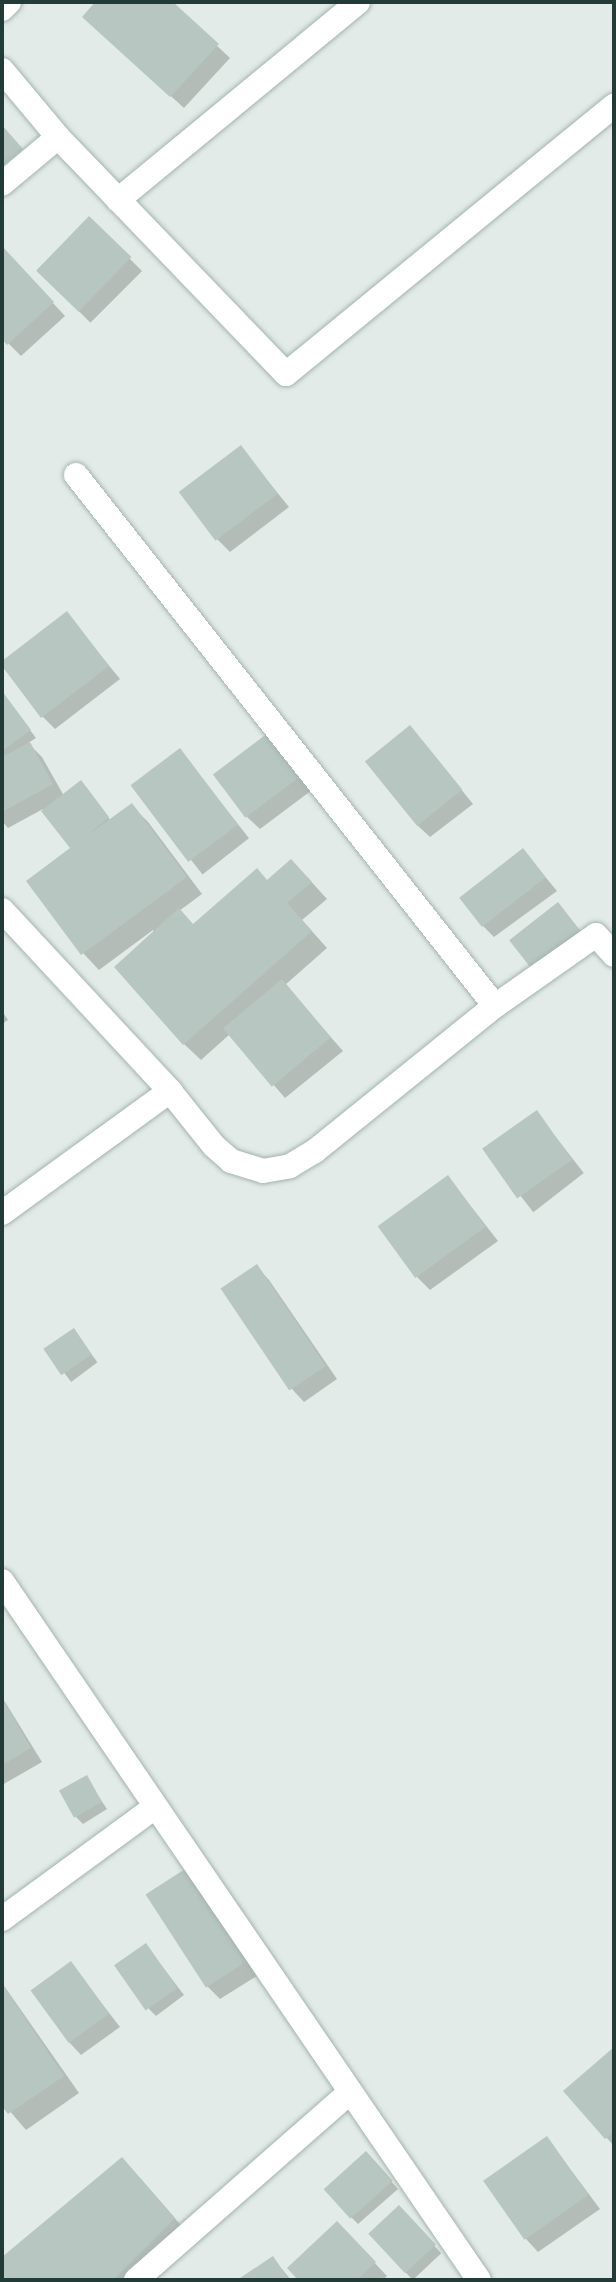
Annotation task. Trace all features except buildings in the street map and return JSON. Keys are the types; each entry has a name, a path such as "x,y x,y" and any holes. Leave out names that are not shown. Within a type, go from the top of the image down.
{"street":[{"path":"2,9 9,2"},
{"path":"118,200 358,2"},
{"path":"2,70 58,137 286,374 614,106"},
{"path":"2,184 58,137"},
{"path":"76,475 495,1006"},
{"path":"2,910 231,1161 263,1171 290,1166 315,1151 495,1006 605,928 614,955"},
{"path":"2,1213 170,1091"},
{"path":"2,1581 479,2280"},
{"path":"2,1919 155,1807"},
{"path":"136,2280 350,2092"}]}
